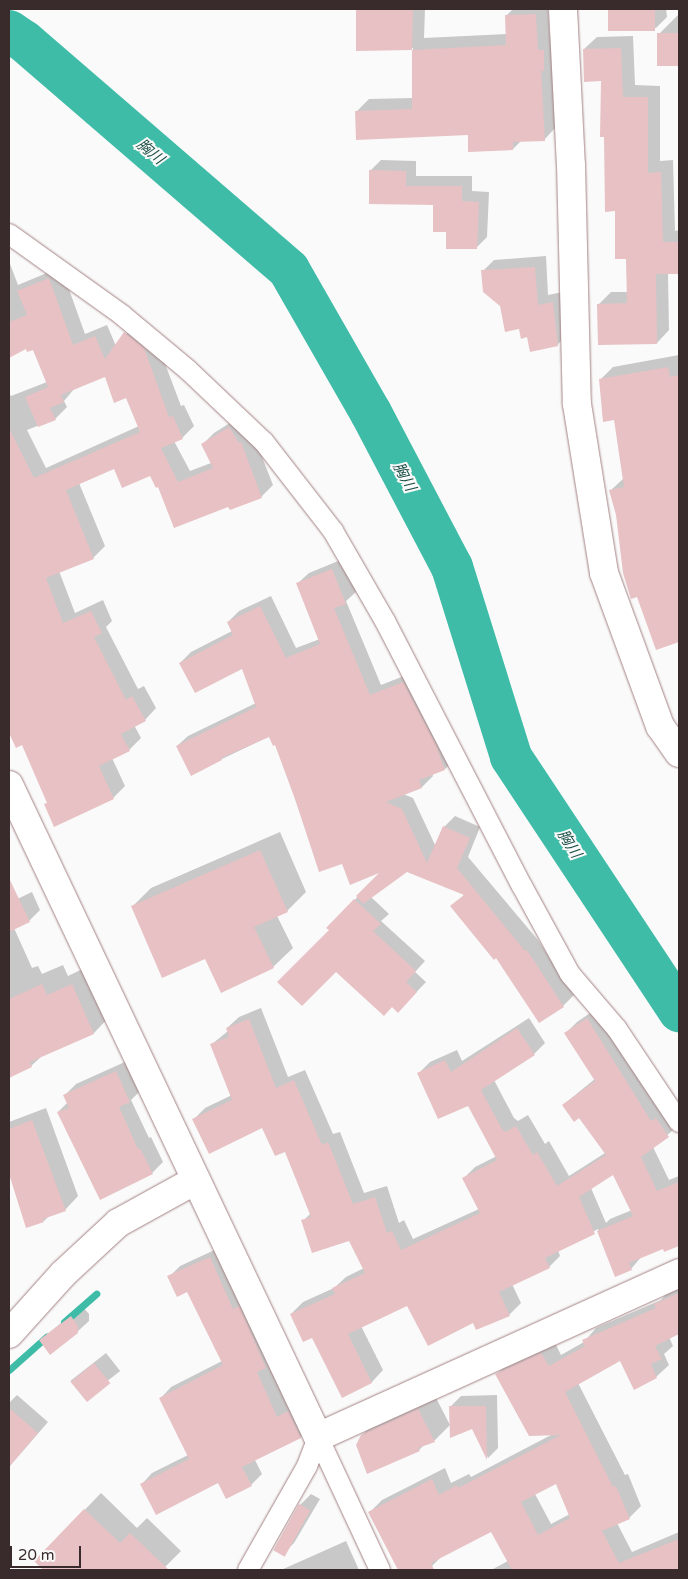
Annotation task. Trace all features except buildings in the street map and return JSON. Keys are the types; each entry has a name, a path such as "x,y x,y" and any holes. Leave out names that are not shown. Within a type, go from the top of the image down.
{"street":[{"path":"563,9 571,165 577,404 581,432 604,573 660,726 679,753"},
{"path":"9,234 122,315 188,370 264,442 333,531 385,620 570,974 616,1029 679,1122"},
{"path":"9,785 380,1570"},
{"path":"9,1334 63,1274 118,1224 196,1180"},
{"path":"248,1570 307,1466 318,1437 679,1273"}],"waterway":[{"name":"胸川","path":"9,31 24,41 289,270 371,413 452,567 511,757 679,1011"},
{"path":"64,1322 96,1294"},
{"path":"9,1370 46,1337"}]}
